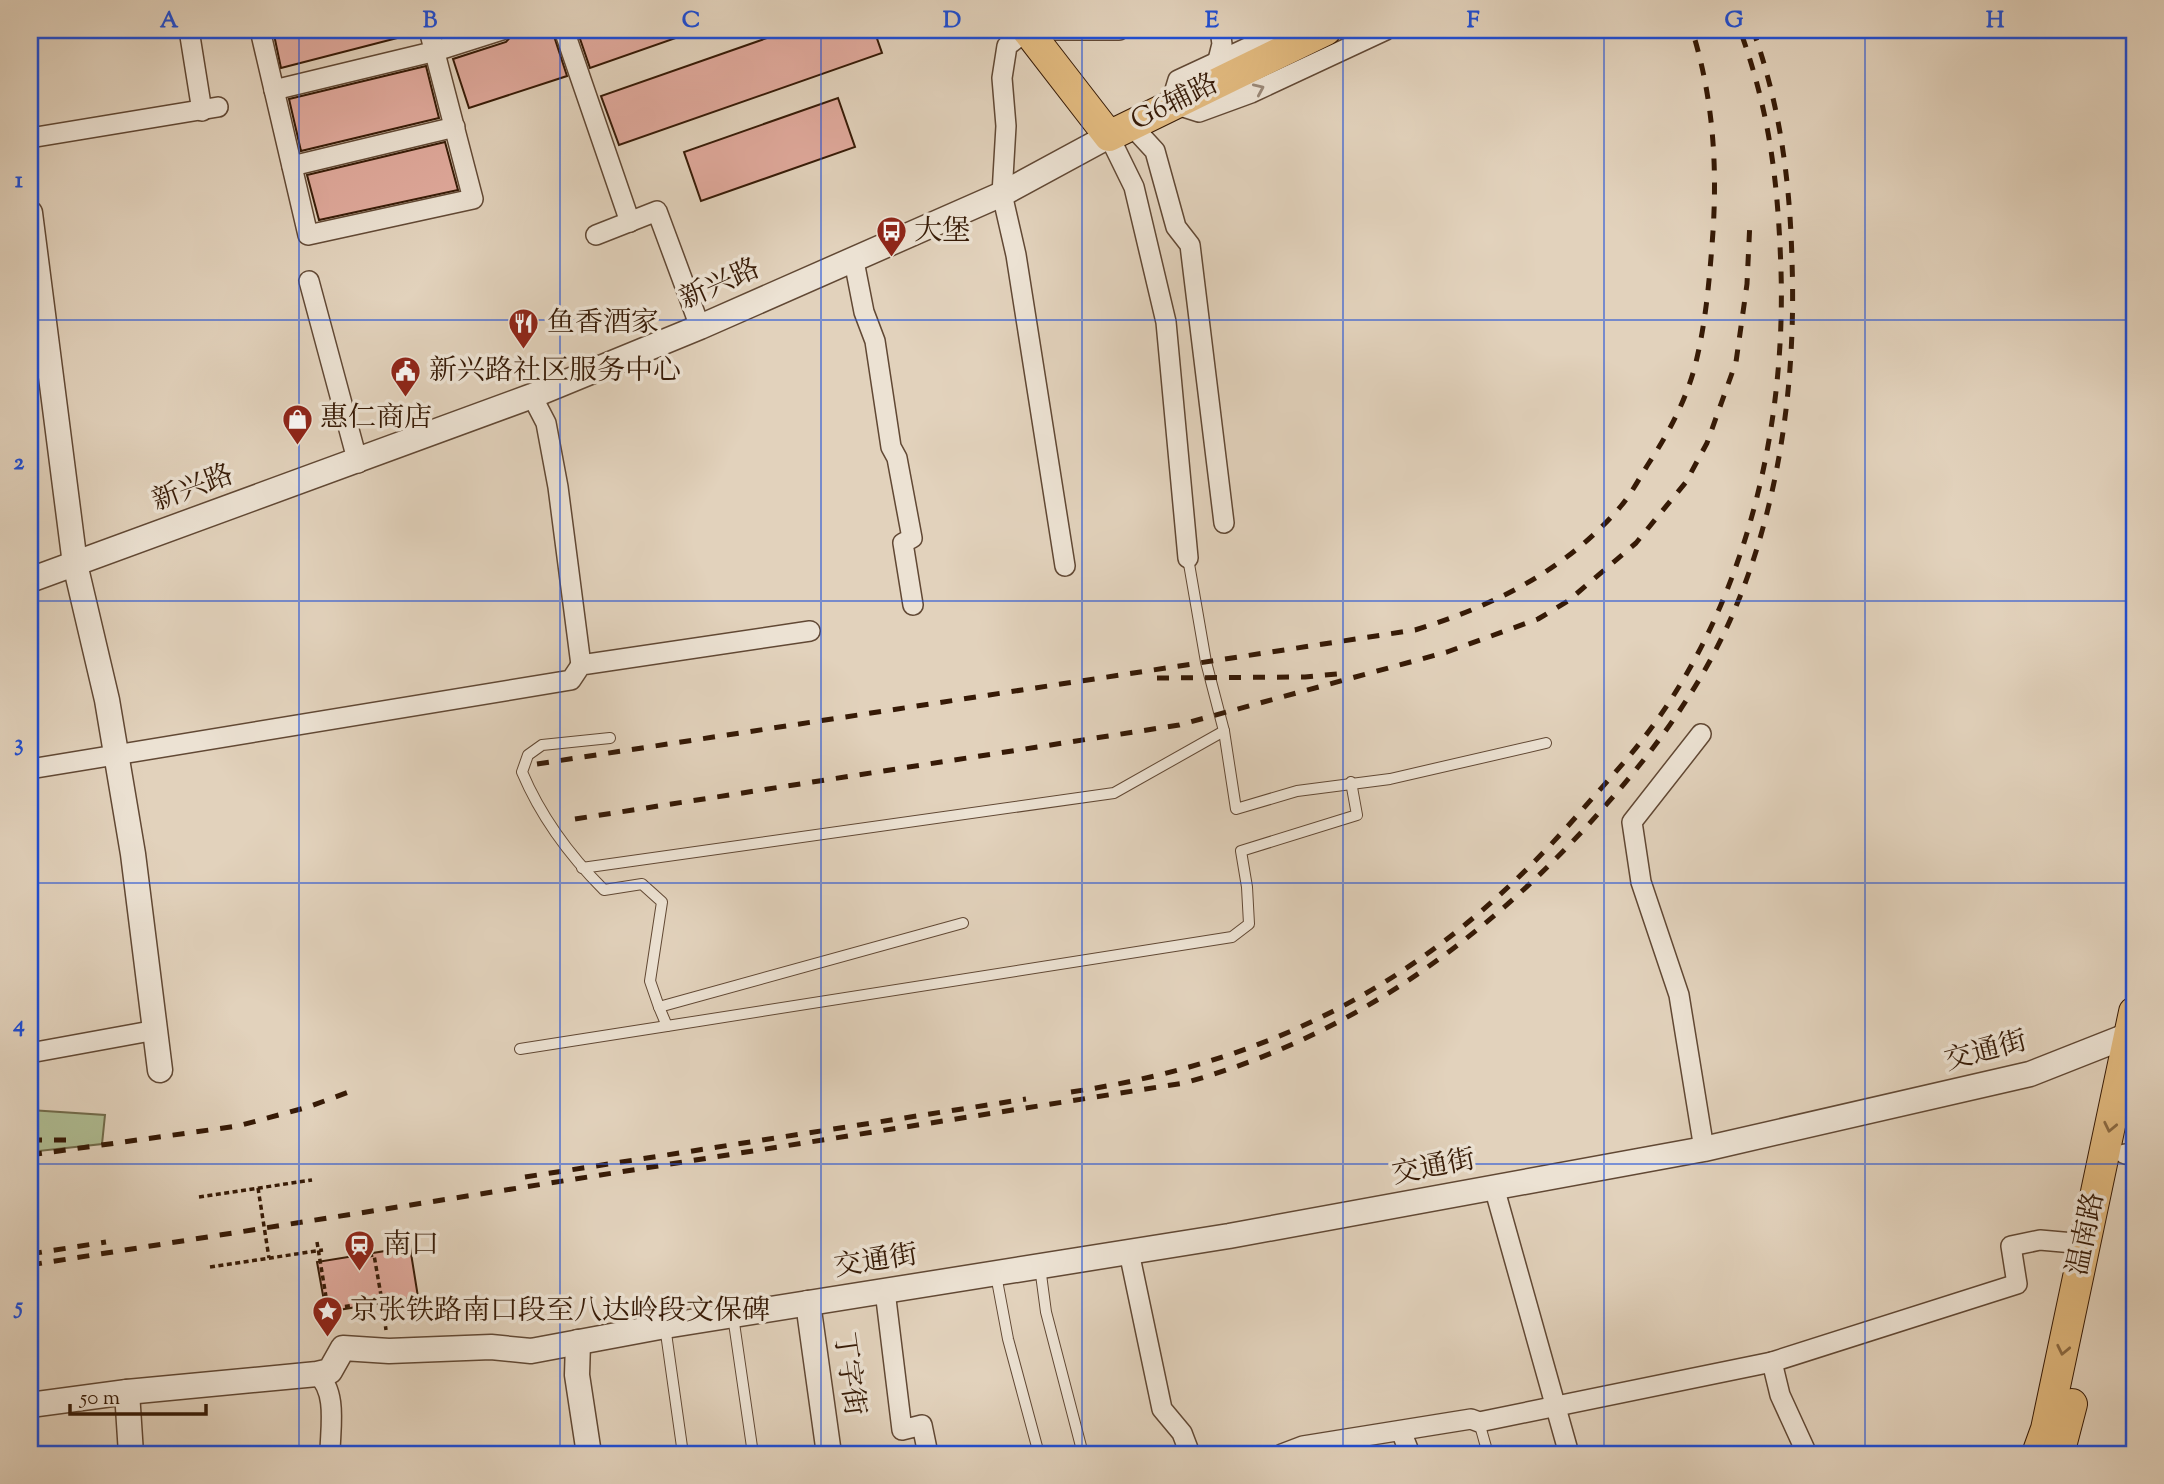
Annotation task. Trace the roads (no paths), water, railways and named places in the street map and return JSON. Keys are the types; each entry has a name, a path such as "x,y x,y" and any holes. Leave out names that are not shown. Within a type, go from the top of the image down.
{"main road":[{"name":"G6辅路","path":"1027,30 1120,130 1326,30"},
{"name":"温南路","path":"2037,1454 2046,1429 2133,1025"},
{"name":"温南路","path":"2059,1454 2130,1154 2134,1109"}],"street":[{"path":"30,138 210,109 189,30"},
{"path":"260,30 308,235 473,199 429,30"},
{"path":"274,90 436,51 502,30"},
{"path":"564,30 629,222"},
{"path":"1065,566 1016,255 1002,194 1006,126 1003,68 1007,46 1027,30 1119,30"},
{"path":"1217,64 1222,44 1220,30"},
{"path":"1286,30 1178,80 1171,103 1199,112 1251,93 1386,30"},
{"path":"292,166 455,127"},
{"path":"1120,130 1155,150 1175,227 1190,245 1224,523"},
{"path":"1120,130 1166,322 1188,558"},
{"name":"新兴路","path":"30,580 532,396 700,327 1002,194 1120,130"},
{"path":"30,193 30,201"},
{"path":"596,235 657,211 700,327"},
{"path":"30,213 75,564 107,700 160,1070"},
{"path":"854,261 864,312 875,341 891,447 897,458 912,538 903,543 913,605"},
{"path":"309,281 358,463"},
{"path":"30,769 572,680 581,665 558,487 546,423 532,396"},
{"path":"581,665 810,631"},
{"path":"1701,734 1632,822 1642,882 1679,995 1704,1149"},
{"name":"交通街","path":"317,1374 330,1371 344,1348 388,1351 491,1347 531,1351 665,1326 1129,1252 1704,1149 2030,1074 2133,1025"},
{"path":"30,1053 156,1030"},
{"path":"1494,1187 1569,1454"},
{"path":"1282,1454 1471,1419 1479,1422 1555,1405 1622,1395 1772,1362 2017,1284 2011,1246 2040,1240 2085,1244"},
{"path":"1129,1252 1162,1409 1182,1433 1189,1454"},
{"path":"885,1291 902,1430 922,1425 928,1454"},
{"name":"丁字街","path":"808,1303 829,1454"},
{"path":"578,1342 577,1375 589,1454"},
{"path":"1772,1362 1780,1395 1807,1454"},
{"path":"30,1405 127,1392 317,1374 327,1383 330,1397 330,1454"},
{"path":"127,1392 131,1454"},
{"path":"1401,1431 1410,1454"}],"lane":[{"path":"1188,558 1206,662 1224,731 1236,809 1297,790 1390,779 1546,743"},
{"path":"582,868 1114,793 1224,731"},
{"path":"610,738 542,745 527,755 522,772 538,810 582,868 604,890 642,884 662,902 650,981 667,1026"},
{"path":"520,1049 1232,937 1249,924 1241,851 1357,815 1351,782"},
{"path":"659,1007 963,923"},
{"path":"1040,1266 1049,1324 1083,1454"},
{"path":"996,1273 1008,1339 1039,1454"},
{"path":"733,1315 753,1454"},
{"path":"665,1326 683,1454"},
{"path":"1479,1422 1488,1454"}],"railway":[{"path":"537,764 1415,630 1472,610 1553,567 1600,529 1628,497 1675,418 1695,366 1708,291 1714,163 1710,110 1692,30"},
{"path":"1071,1092 1149,1077 1221,1057 1290,1032 1354,1000 1415,962 1473,918 1528,868 1625,761 1675,693 1706,638 1731,580 1751,520 1766,458 1776,395 1781,332 1778,207 1771,148 1759,90 1740,30"},
{"path":"30,1265 1184,1083 1246,1063 1305,1039 1415,976 1466,939 1515,898 1561,853 1625,783 1680,711 1696,685 1725,632 1752,563 1775,479 1782,436 1788,392 1793,304 1791,231 1782,144 1770,86 1753,30"},
{"path":"575,819 1179,725 1447,652 1538,619 1568,601 1636,543 1686,482 1707,443 1736,362 1747,284 1750,221"},
{"path":"1157,678 1305,677 1346,673"},
{"path":"30,1155 238,1126 308,1107 357,1089"},
{"path":"525,1177 1026,1099"},
{"path":"30,1140 76,1140"},
{"path":"30,1254 106,1242"}],"place":[{"name":"大堡","path":"891,259"},
{"name":"鱼香酒家","path":"524,351"},
{"name":"新兴路社区服务中心","path":"406,399"},
{"name":"惠仁商店","path":"297,446"},
{"name":"南口","path":"360,1273"},
{"name":"京张铁路南口段至八达岭段文保碑","path":"327,1339"}]}
